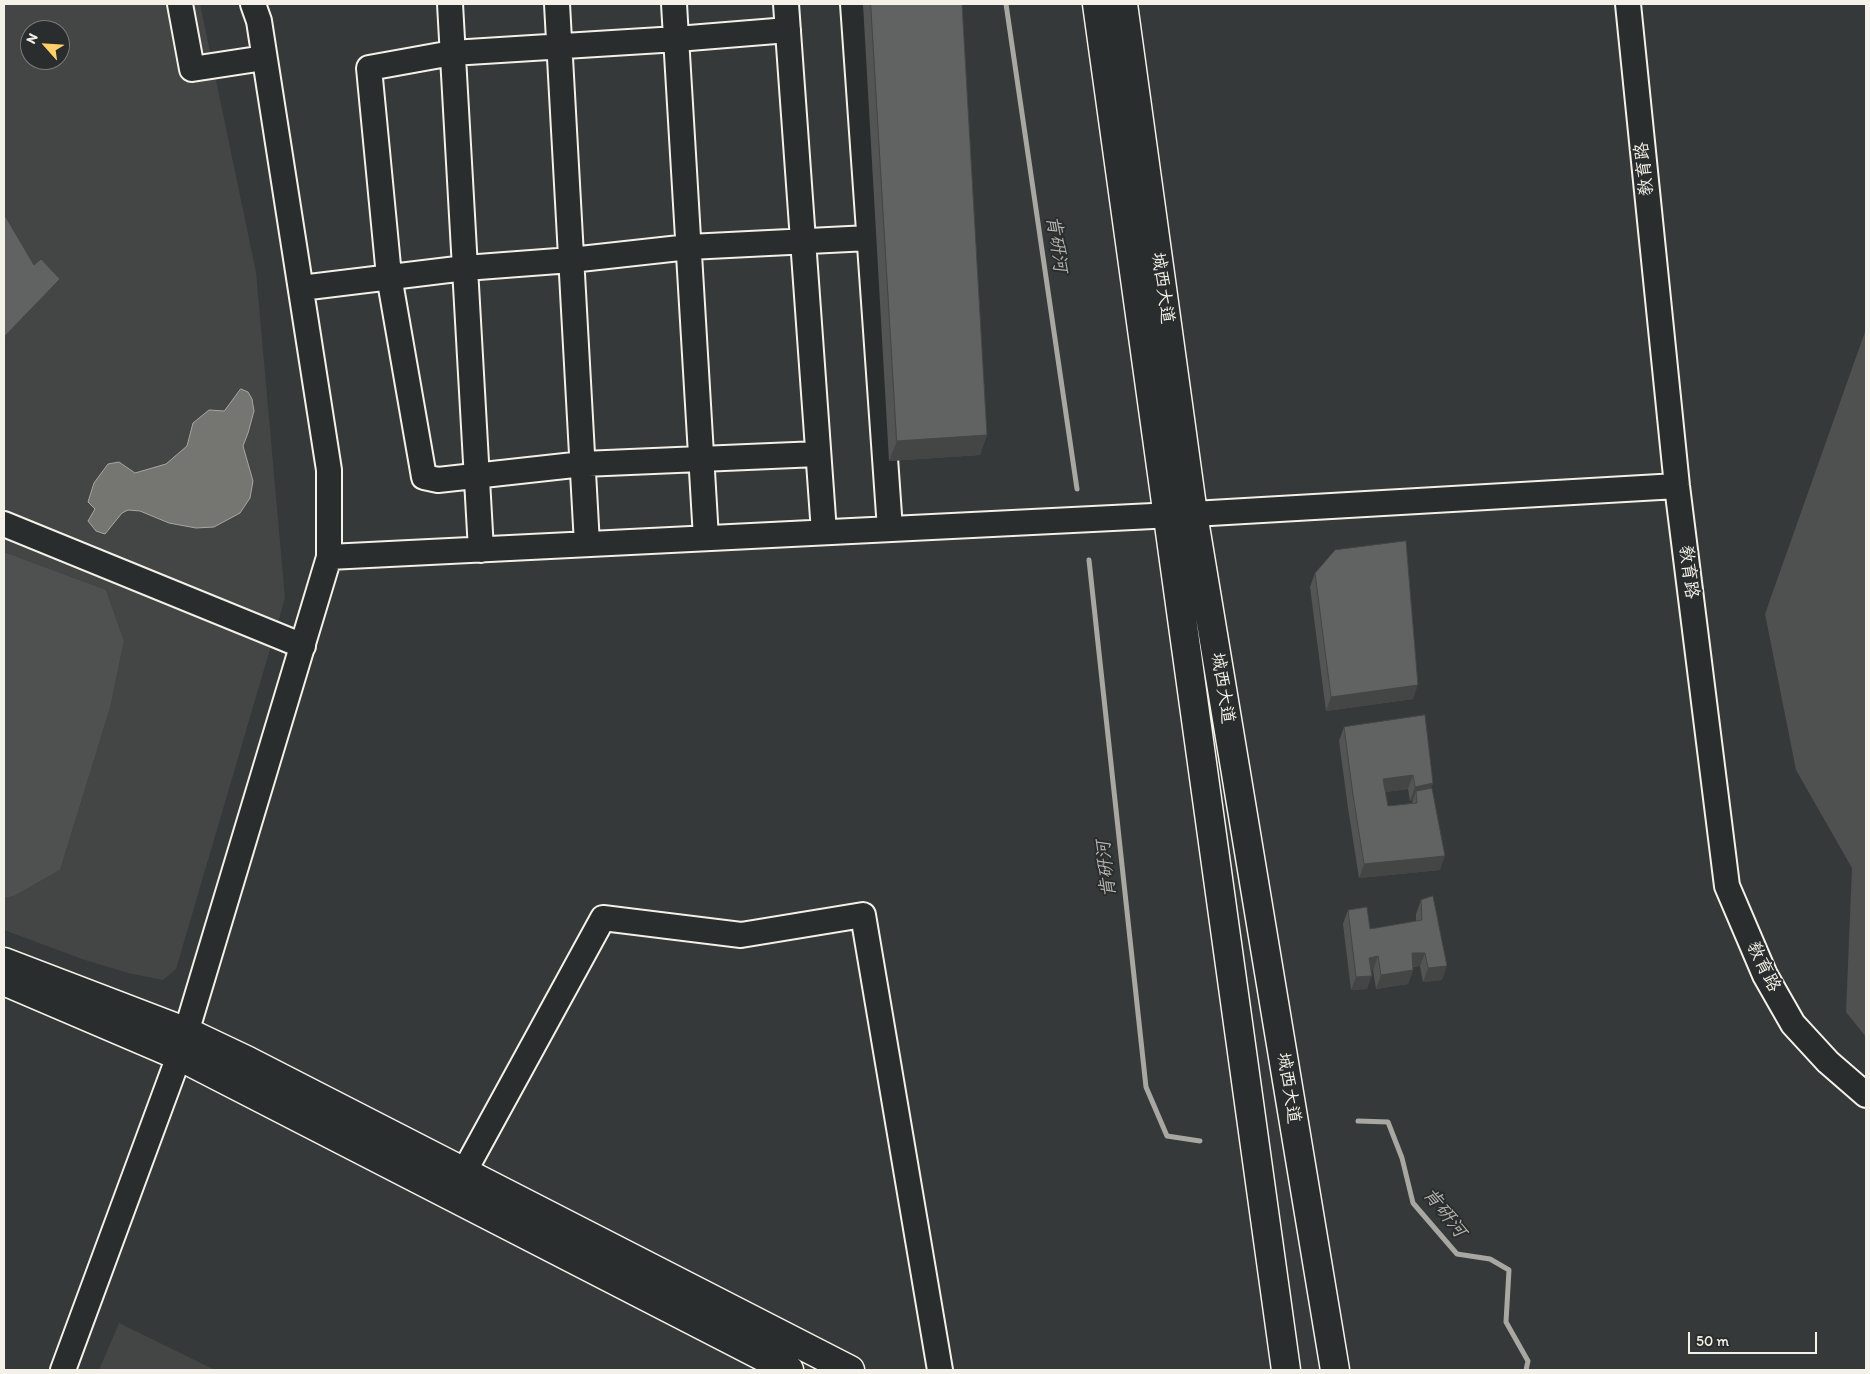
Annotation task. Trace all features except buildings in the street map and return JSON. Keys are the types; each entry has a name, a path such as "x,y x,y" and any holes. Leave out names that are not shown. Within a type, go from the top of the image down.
{"main road":[{"name":"城西大道","path":"1097,4 1181,514 1335,1370"},
{"name":"城西大道","path":"1123,4 1181,514 1286,1370"},
{"path":"4,962 464,1172 850,1370"},
{"path":"4,981 183,1044 789,1370"}],"street":[{"path":"180,4 192,69 264,58"},
{"path":"63,1370 183,1044 329,557 329,470 258,21 253,4"},
{"path":"450,4 481,550"},
{"path":"557,4 587,544"},
{"path":"674,4 706,538"},
{"path":"786,4 824,532"},
{"path":"853,4 890,528"},
{"name":"教育路","path":"1628,4 1677,486 1727,886 1765,975 1793,1024 1828,1062 1866,1095"},
{"path":"788,30 452,53 369,68 389,276 424,477 438,480 476,474 583,464 818,454"},
{"path":"300,288 389,276 572,260 689,247 869,238"},
{"path":"329,557 1181,514 1677,486"},
{"path":"4,524 303,646"},
{"path":"464,1172 603,918 741,935 863,914 940,1370"}],"shaded area":[{"path":"4,4 200,4 256,272 285,598 176,969 163,980 128,973 82,959 4,930 4,898 14,896 60,870 110,708 124,641 106,590 4,552"},
{"path":"1866,329 1866,1037 1846,1012 1852,868 1796,770 1765,614"},
{"path":"241,389 248,392 252,399 254,411 243,446 253,481 250,498 240,513 214,527 196,528 169,523 140,511 128,510 122,513 105,534 96,531 88,521 95,509 88,502 94,483 108,464 119,462 135,473 166,464 187,446 193,423 209,410 224,411"},
{"path":"4,552 106,590 124,641 110,708 60,870 14,896 4,898"},
{"path":"119,1323 215,1370 99,1370"}],"waterway":[{"name":"肯研河","path":"1006,4 1077,489"},
{"name":"肯研河","path":"1089,560 1146,1087 1167,1136 1200,1141"},
{"name":"肯研河","path":"1358,1121 1388,1122 1402,1158 1413,1203 1457,1254 1490,1259 1509,1270 1506,1322 1528,1361 1526,1370"}]}
